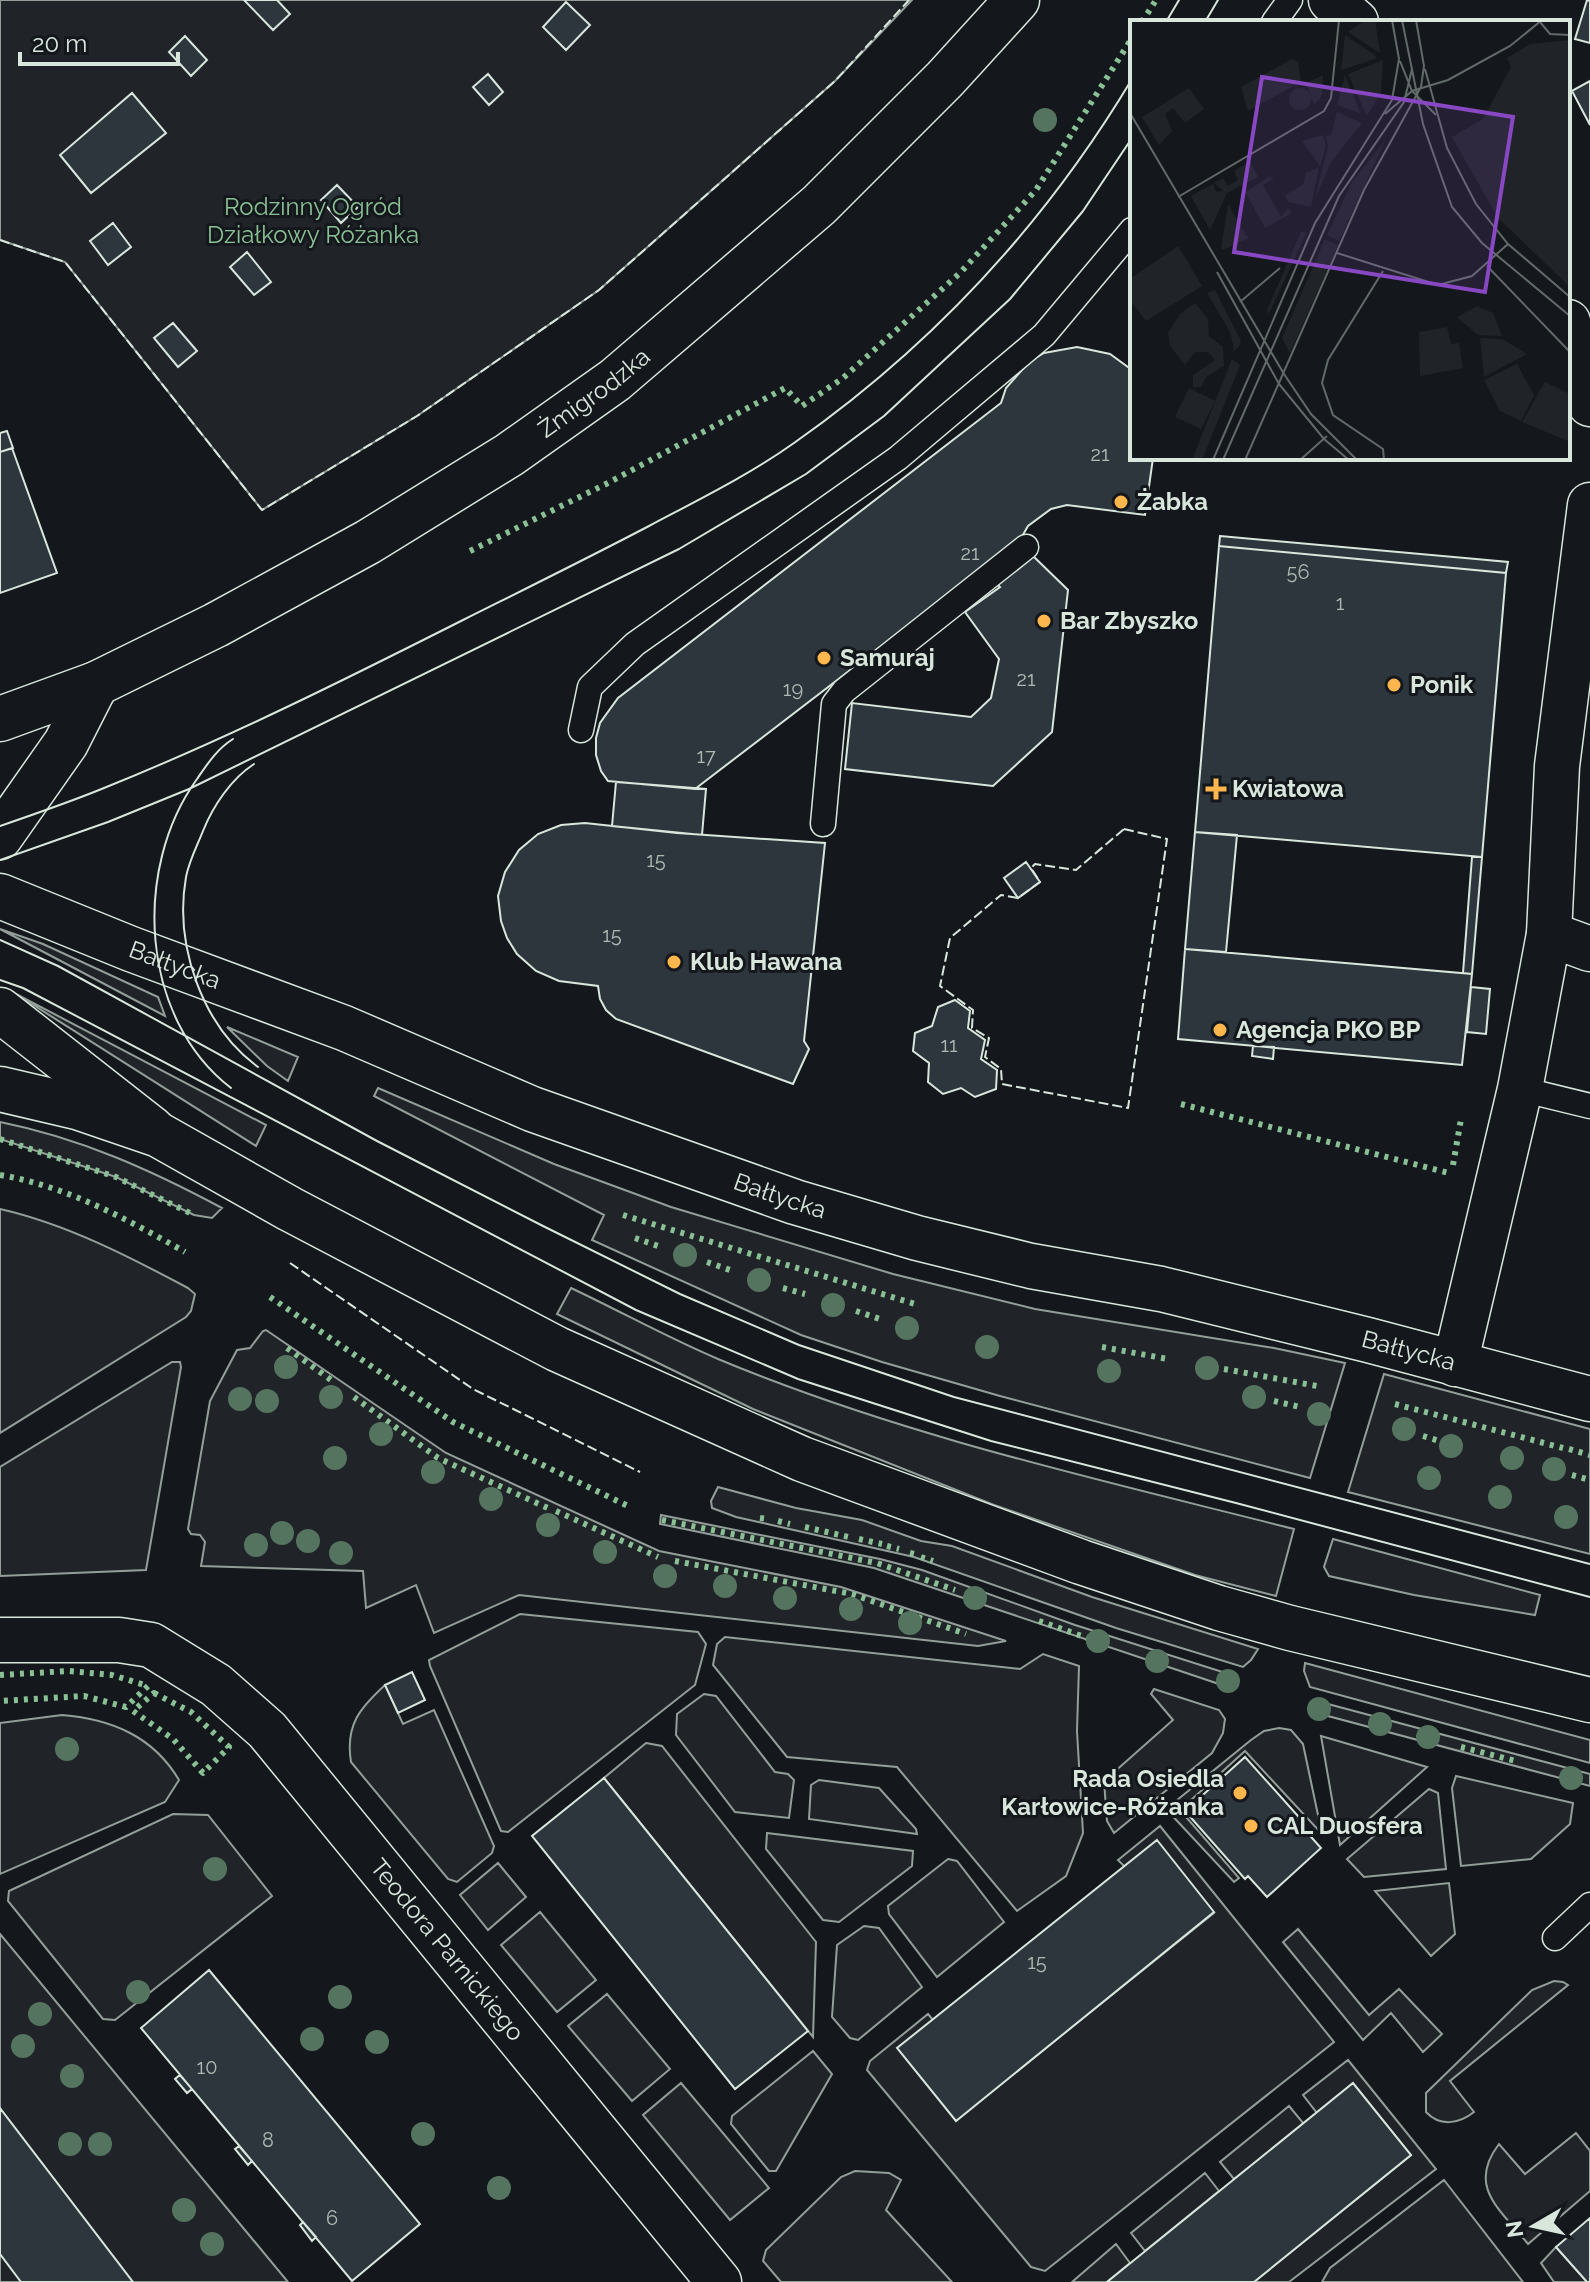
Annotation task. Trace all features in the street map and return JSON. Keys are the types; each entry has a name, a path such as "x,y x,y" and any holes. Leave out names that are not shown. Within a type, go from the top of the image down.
{"street":[{"name":"Żmigrodzka","path":"0,719 96,684 216,625 368,542 509,455 615,380 819,205 945,79 1017,0"},
{"path":"1331,0 1353,20"},
{"path":"1356,20 1370,0"},
{"path":"1570,329 1590,404"},
{"path":"1455,1364 1520,1089 1549,934 1557,766 1590,505"},
{"path":"0,837 66,743 96,684"},
{"name":"Bałtycka","path":"0,896 131,949 344,1028 532,1109 783,1198 1003,1259 1161,1289 1360,1337 1590,1399"},
{"path":"1549,934 1590,949"},
{"path":"0,1010 159,1135 290,1209 557,1349 802,1459 1081,1562 1219,1608 1590,1700"},
{"path":"0,1089 77,1107 159,1135"},
{"name":"Teodora Parnickiego","path":"0,1640 119,1640 151,1645 216,1685 267,1730 719,2282"}],"lane":[{"path":"1275,20 1290,0"},
{"path":"581,730 590,687 635,644 898,458 1044,335 1130,232"},
{"path":"823,824 834,704 844,691 1026,547"},
{"path":"1520,1089 1590,1106"},
{"path":"1555,1938 1590,1905"}],"green space":[{"name":"Rodzinny Ogród Działkowy Różanka","path":"0,0 912,0 835,81 599,290 417,416 262,510 65,262 0,240"},
{"path":"0,929 43,944 158,997 165,1016"},
{"path":"16,994 266,1125 256,1146"},
{"path":"227,1027 298,1057 288,1081 267,1066"},
{"path":"378,1088 554,1164 671,1207 893,1274 1035,1309 1274,1348 1345,1363 1310,1478 1000,1396 801,1335 592,1240 604,1215 374,1096"},
{"path":"0,1122 87,1146 169,1181 222,1208 212,1218 194,1215 116,1177 0,1139"},
{"path":"0,1209 49,1223 96,1242 195,1294 191,1311 186,1317 0,1433"},
{"path":"571,1288 718,1359 858,1411 1075,1474 1294,1529 1276,1596 1195,1575 994,1505 753,1409 557,1314"},
{"path":"266,1330 446,1453 659,1551 841,1587 1006,1641 978,1646 519,1595 434,1633 416,1585 366,1608 363,1571 201,1566 205,1542 200,1535 191,1534 188,1529 210,1401 237,1350 250,1348"},
{"path":"172,1362 180,1362 181,1367 146,1570 0,1576 0,1467"},
{"path":"1384,1374 1590,1429 1590,1554 1348,1492"},
{"path":"718,1487 796,1508 862,1520 921,1541 952,1546 1092,1597 1258,1649 1243,1667 1116,1628 914,1557 736,1517 712,1508 711,1501"},
{"path":"661,1515 922,1570 1075,1625 1232,1675 1234,1682 1228,1687 874,1568 660,1524"},
{"path":"1333,1539 1540,1595 1535,1615 1414,1595 1329,1576 1324,1567"},
{"path":"520,1614 698,1632 706,1644 695,1685 508,1832 501,1831 429,1660"},
{"path":"725,1637 1020,1669 1043,1654 1079,1666 1077,1731 1083,1833 1066,1876 1017,1911 897,1767 787,1757 713,1665 717,1644"},
{"path":"1305,1663 1590,1740 1590,1763 1310,1687 1304,1671"},
{"path":"385,1685 403,1724 434,1710 494,1846 492,1853 457,1882 448,1879 351,1762 350,1738 356,1718"},
{"path":"1154,1689 1219,1710 1225,1719 1223,1733 1212,1753 1114,1833 1107,1821 1104,1781 1173,1720 1151,1694"},
{"path":"704,1694 716,1696 775,1772 788,1774 794,1780 789,1818 735,1812 676,1735 677,1714"},
{"path":"1313,1700 1590,1774 1590,1786 1313,1712 1310,1708"},
{"path":"62,1715 97,1721 129,1732 157,1752 179,1780 165,1802 0,1874 0,1723"},
{"path":"1279,1728 1291,1730 1303,1744 1322,1834 1245,1751 1180,1810 1239,1878 1234,1882 1166,1809 1251,1740 1264,1731"},
{"path":"1321,1736 1427,1767 1340,1845"},
{"path":"646,1743 662,1746 816,1942 813,2037 604,1778"},
{"path":"1456,1776 1573,1803 1570,1824 1531,1859 1461,1866 1452,1788"},
{"path":"819,1780 879,1788 916,1829 917,1834 809,1819 811,1785"},
{"path":"1429,1789 1438,1793 1446,1869 1364,1877 1347,1859"},
{"path":"173,1814 208,1815 272,1896 115,2020 103,2019 8,1901 9,1891"},
{"path":"1160,1826 1334,2042 1045,2271 1031,2267 867,2070 870,2061 928,2014 933,2020 956,2120 1214,1913 1118,1860"},
{"path":"767,1833 913,1851 912,1866 839,1922 823,1920 766,1849"},
{"path":"948,1859 957,1861 1004,1922 937,1977 889,1914 888,1906"},
{"path":"498,1863 526,1897 488,1930 460,1895"},
{"path":"1449,1883 1455,1934 1431,1956 1375,1891"},
{"path":"540,1912 596,1980 557,2012 501,1945"},
{"path":"864,1926 879,1928 922,1987 858,2040 850,2038 832,2017 837,1945"},
{"path":"1298,1929 1369,2015 1399,1989 1442,2034 1423,2052 1391,2013 1363,2040 1283,1942"},
{"path":"0,1934 288,2282 0,2282"},
{"path":"1554,1981 1568,1985 1450,2081 1474,2112 1450,2122 1431,2117 1426,2112 1426,2093 1532,1990"},
{"path":"607,1994 670,2069 632,2101 568,2026"},
{"path":"813,2051 832,2074 776,2171 769,2171 731,2124 732,2116"},
{"path":"1348,2060 1436,2169 1289,2282 1254,2282 1411,2155 1353,2084 1317,2113 1303,2095"},
{"path":"681,2083 769,2188 730,2220 643,2115"},
{"path":"1289,2106 1304,2124 1234,2179 1220,2162"},
{"path":"1576,2133 1590,2151 1590,2191 1528,2244 1491,2197 1486,2173 1490,2159 1499,2144 1525,2174"},
{"path":"855,2171 889,2173 901,2180 886,2210 952,2282 781,2282 763,2261 766,2250 841,2177"},
{"path":"1205,2173 1219,2191 1145,2251 1131,2233"},
{"path":"1444,2180 1523,2282 1322,2282 1330,2268"},
{"path":"1116,2244 1130,2263 1107,2282 1072,2282"},
{"path":"1556,2247 1587,2282 1554,2282 1541,2263"}],"building":[{"path":"244,0 277,0 290,14 273,30"},
{"path":"1587,0 1590,1 1590,43 1575,39"},
{"path":"566,2 590,25 566,50 543,27"},
{"path":"185,36 207,60 191,76 169,52"},
{"path":"488,74 503,92 489,105 473,87"},
{"path":"1590,81 1590,125 1572,91"},
{"path":"132,93 166,133 91,193 60,155"},
{"path":"337,185 358,207 341,223 321,200"},
{"path":"113,223 131,247 108,265 90,241"},
{"path":"247,252 271,282 254,295 230,267"},
{"path":"173,323 197,351 178,367 154,338"},
{"path":"1077,347 1110,354 1130,369 1130,460 1153,460 1145,515 1067,505 1051,509 1028,526 1020,540 695,789 608,781 596,755 596,738 600,723 618,698 1001,403 1006,388 1029,362 1044,353"},
{"path":"7,431 13,448 0,452 0,433"},
{"path":"12,448 57,573 0,593 0,452"},
{"path":"1220,536 1508,562 1506,573 1219,546"},
{"path":"1219,546 1506,573 1482,857 1195,832"},
{"path":"1032,555 1068,590 1052,732 993,786 845,769 852,703 971,717 991,698 999,659 965,612 1000,587 996,583"},
{"path":"616,782 706,789 702,835 612,826"},
{"path":"585,823 825,843 804,1041 809,1049 793,1084 616,1019 600,999 598,986 559,981 536,971 517,954 501,921 498,896 505,872 519,850 538,834 561,825"},
{"path":"1195,832 1237,835 1226,952 1185,949"},
{"path":"1472,857 1482,857 1472,974 1463,973"},
{"path":"1026,862 1040,882 1018,898 1004,878"},
{"path":"1185,949 1472,974 1462,1065 1178,1039"},
{"path":"1471,987 1490,989 1486,1034 1467,1032"},
{"path":"955,1000 970,1011 968,1028 985,1040 981,1059 997,1070 996,1089 975,1097 961,1088 943,1094 928,1082 929,1063 913,1051 915,1033 932,1026 938,1007"},
{"path":"1253,1046 1274,1047 1273,1059 1252,1056"},
{"path":"412,1672 425,1700 398,1713 385,1685"},
{"name":"CAL Duosfera","path":"1245,1757 1306,1825 1303,1828 1321,1848 1267,1897 1248,1876 1245,1879 1185,1811"},
{"path":"604,1778 808,2031 735,2089 532,1836"},
{"path":"1157,1840 1214,1912 956,2121 897,2048"},
{"path":"209,1970 420,2224 352,2281 141,2028"},
{"path":"180,2075 192,2089 187,2093 175,2079"},
{"path":"1353,2083 1411,2155 1254,2282 1107,2282"},
{"path":"0,2108 133,2282 21,2282 0,2254"},
{"path":"239,2146 252,2161 248,2165 235,2149"},
{"path":"1590,2218 1590,2282 1587,2282 1556,2247"},
{"path":"303,2222 316,2237 312,2241 300,2225"}],"tram line":[{"path":"1167,20 1179,0"},
{"path":"1206,20 1218,0"},
{"path":"0,826 150,769 285,708 626,538 777,455 893,366 982,279 1062,183 1130,82"},
{"path":"0,860 108,822 189,789 679,549 806,474 884,416 1010,299 1083,211 1130,141"},
{"path":"231,1088 201,1058 178,1023 163,983 156,941 155,898 162,855 176,815 209,762 233,739"},
{"path":"254,764 230,785 207,822 187,871 183,903 189,956 207,1007 221,1030 258,1067"},
{"path":"0,940 58,966 377,1141 543,1226 680,1294 799,1345 954,1397 1590,1564"},
{"path":"0,980 23,988 636,1310 798,1379 991,1441 1590,1597"}],"hedge":[{"path":"1143,20 1156,0"},
{"path":"470,551 606,484 785,388 802,406 843,378 960,273 1036,190 1130,41"},
{"path":"1181,1104 1449,1173"},
{"path":"1453,1165 1461,1119"},
{"path":"0,1139 116,1177 194,1215"},
{"path":"0,1175 72,1195 185,1252"},
{"path":"623,1215 915,1304"},
{"path":"635,1238 658,1246"},
{"path":"707,1262 733,1271"},
{"path":"783,1288 805,1294"},
{"path":"270,1297 453,1422 628,1506"},
{"path":"856,1311 880,1319"},
{"path":"1102,1347 1168,1359"},
{"path":"287,1348 331,1380"},
{"path":"1224,1369 1317,1386"},
{"path":"354,1397 438,1458 550,1509"},
{"path":"1274,1401 1300,1407"},
{"path":"1395,1404 1563,1448"},
{"path":"1423,1436 1443,1442"},
{"path":"1569,1449 1590,1455"},
{"path":"1572,1475 1590,1480"},
{"path":"556,1511 658,1557"},
{"path":"760,1518 767,1519"},
{"path":"662,1520 877,1563 955,1590"},
{"path":"778,1521 790,1524"},
{"path":"805,1527 853,1538"},
{"path":"859,1539 882,1544"},
{"path":"887,1546 899,1549"},
{"path":"910,1553 914,1554"},
{"path":"921,1557 933,1561"},
{"path":"675,1561 852,1594 966,1634"},
{"path":"1039,1621 1096,1641"},
{"path":"0,1675 69,1671 112,1675 148,1686 126,1707 84,1696 0,1701"},
{"path":"154,1693 191,1712 229,1747 203,1773 173,1739 133,1711 154,1693"},
{"path":"1461,1747 1516,1761"}],"fence":[{"path":"0,240 65,262 262,510 417,416 599,290 835,81 909,0"},
{"path":"1124,829 1167,839 1128,1108 1002,1084 1001,1069 985,1057 989,1038 972,1028 973,1010 940,986 950,938 1001,895 1018,898 1040,882 1031,868 1035,864 1076,870 1124,829"},
{"path":"290,1263 473,1389 640,1472"}],"place":[{"name":"Żabka","path":"1121,502"},
{"name":"Bar Zbyszko","path":"1044,621"},
{"name":"Samuraj","path":"824,658"},
{"name":"Ponik","path":"1394,685"},
{"name":"Kwiatowa","path":"1216,789"},
{"name":"Klub Hawana","path":"674,962"},
{"name":"Agencja PKO BP","path":"1220,1030"},
{"name":"Rada Osiedla Karłowice-Różanka","path":"1240,1793"},
{"name":"CAL Duosfera","path":"1251,1826"}]}
